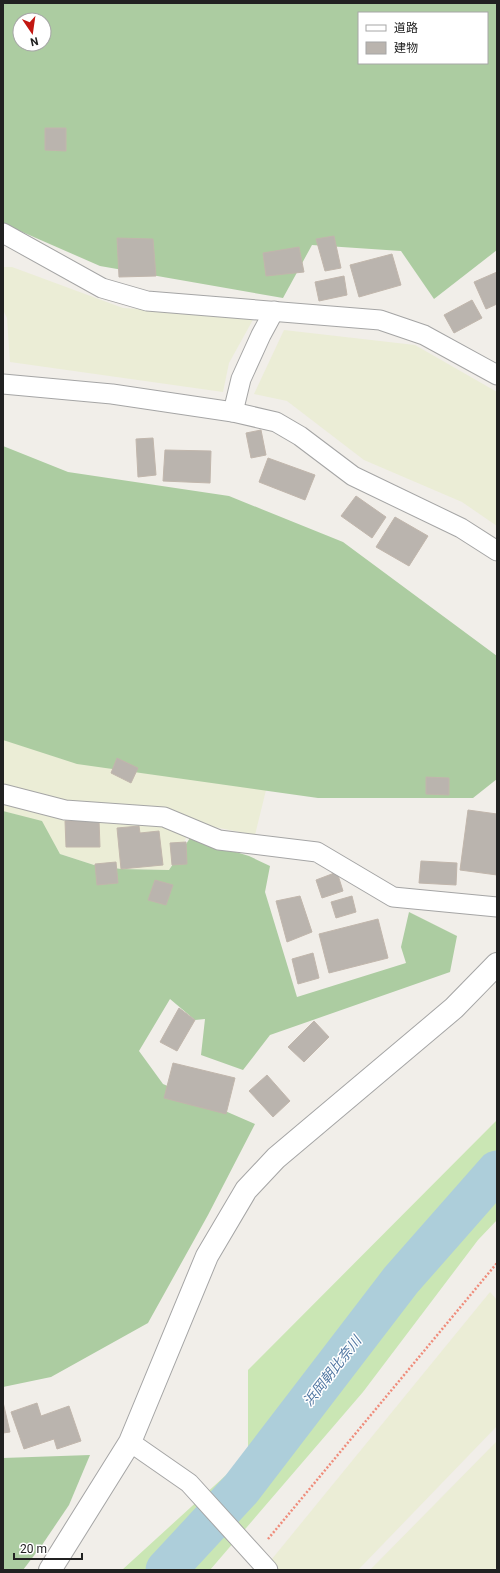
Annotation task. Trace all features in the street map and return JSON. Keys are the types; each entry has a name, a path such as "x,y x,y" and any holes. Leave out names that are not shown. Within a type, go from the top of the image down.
{"street":[{"path":"3,233 102,288 147,301 380,320 424,335 497,375"},
{"path":"233,412 241,379 261,335 274,311"},
{"path":"3,384 112,394 233,412 276,422 300,436 353,476 461,528 497,551"},
{"path":"3,794 64,810 164,817 219,840 317,852 393,897 497,907"},
{"path":"50,1570 130,1442 207,1256 246,1190 276,1158 454,1008 497,964"},
{"path":"130,1442 189,1483 235,1536 268,1570"}],"path":[{"path":"254,1555 296,1507 497,1263"}],"green space":[{"path":"3,3 497,3 497,250 434,299 401,251 312,245 283,298 100,266 20,231 3,243"},
{"path":"3,267 12,267 123,308 255,316 229,363 223,392 10,362 7,318 3,310"},
{"path":"284,330 415,345 497,392 497,526 462,502 364,460 287,401 254,394"},
{"path":"3,446 68,472 229,496 343,542 497,656 497,779 473,798 318,798 77,764 3,740"},
{"path":"3,738 62,759 266,790 255,835 194,823 169,870 121,869 94,865 60,854 42,822 3,811"},
{"path":"3,811 42,821 60,854 94,865 121,869 169,870 190,838 249,856 270,866 265,892 297,997 406,963 401,947 409,912 457,936 450,972 270,1035 243,1070 201,1055 205,1019 195,1020 170,999 139,1051 163,1084 255,1124 208,1215 148,1323 51,1377 3,1387"},
{"path":"497,1120 497,1220 478,1240 363,1392 210,1570 122,1570 248,1455 248,1370"},
{"path":"490,1292 497,1300 497,1426 358,1570 263,1570"},
{"path":"497,1441 497,1570 370,1570"},
{"path":"90,1455 69,1505 42,1545 23,1570 3,1570 3,1458"}],"building":[{"path":"45,128 66,128 66,151 45,150"},
{"path":"334,236 341,268 325,271 316,239"},
{"path":"117,238 153,239 156,276 119,277"},
{"path":"299,247 304,272 266,276 263,253"},
{"path":"392,254 401,285 359,297 350,265"},
{"path":"497,272 497,304 486,309 474,282"},
{"path":"344,276 347,295 319,301 315,282"},
{"path":"472,300 482,318 454,333 444,315"},
{"path":"261,430 266,455 251,458 246,433"},
{"path":"153,438 156,475 138,477 136,439"},
{"path":"165,450 211,451 210,483 163,481"},
{"path":"268,458 315,475 305,500 259,482"},
{"path":"356,496 386,517 372,538 341,516"},
{"path":"395,517 428,536 409,566 376,547"},
{"path":"117,758 138,768 131,783 111,773"},
{"path":"426,777 449,778 449,795 426,794"},
{"path":"468,810 497,814 497,875 460,870"},
{"path":"99,820 100,847 66,847 65,821"},
{"path":"139,826 140,833 159,831 163,865 121,869 117,828"},
{"path":"186,842 187,864 172,865 170,843"},
{"path":"421,861 457,863 456,885 419,883"},
{"path":"116,862 118,883 97,885 95,864"},
{"path":"337,872 343,891 322,898 316,880"},
{"path":"155,880 173,885 166,905 148,900"},
{"path":"300,896 312,932 287,942 276,901"},
{"path":"352,896 356,912 336,918 331,902"},
{"path":"378,919 388,958 329,973 319,934"},
{"path":"313,953 319,978 298,984 292,959"},
{"path":"179,1008 195,1020 177,1051 160,1042"},
{"path":"314,1021 329,1037 304,1062 288,1047"},
{"path":"173,1063 235,1078 226,1114 164,1098"},
{"path":"267,1075 290,1101 273,1117 249,1091"},
{"path":"3,1402 10,1432 3,1433"},
{"path":"37,1403 41,1416 69,1406 81,1441 57,1449 54,1439 24,1449 11,1412"}],"waterway":[{"name":"浜岡朝比奈川","path":"166,1570 241,1489 401,1280 497,1171"}]}
